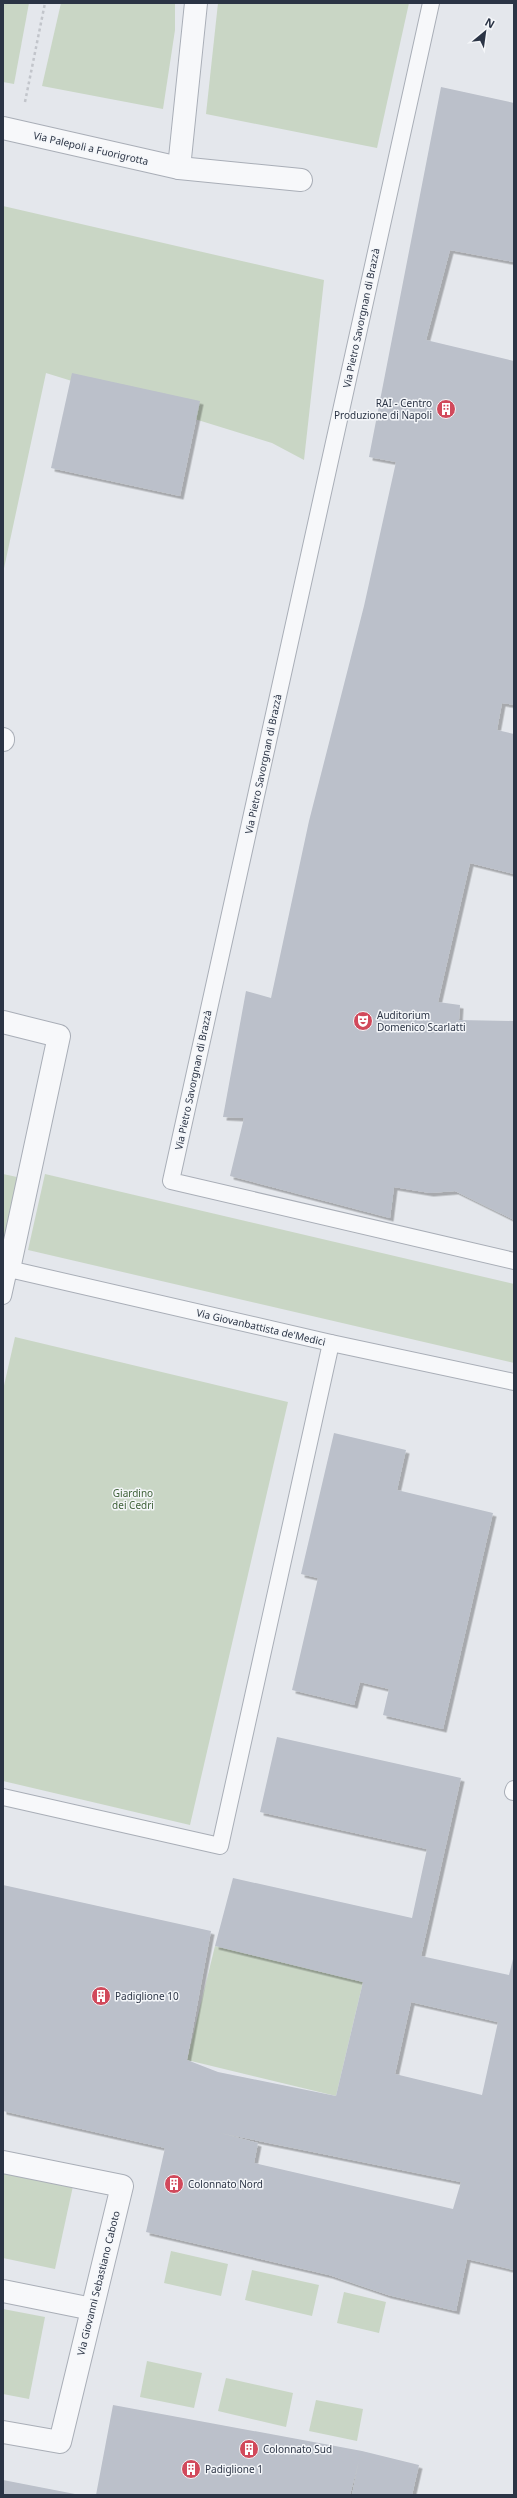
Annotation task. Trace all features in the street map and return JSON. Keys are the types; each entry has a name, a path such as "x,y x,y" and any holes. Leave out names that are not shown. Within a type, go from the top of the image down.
{"street":[{"path":"179,168 196,3"},
{"name":"Via Palepoli a Fuorigrotta","path":"11,130 179,168 302,180"},
{"path":"3,1022 59,1036 6,1268"},
{"name":"Via Giovanni Sebastiano Caboto","path":"3,2162 122,2186 60,2442 3,2432"},
{"path":"3,2291 92,2309"}],"lane":[{"name":"Via Pietro Savorgnan di Brazzà","path":"431,3 171,1181 514,1261"},
{"path":"3,1296 6,1268"},
{"name":"Via Giovanbattista de'Medici","path":"6,1268 332,1343 514,1382"},
{"path":"3,1797 220,1846 332,1343"}],"path":[{"path":"11,130 45,3"}],"green space":[{"path":"3,3 29,3 14,84 3,82"},
{"path":"61,3 175,3 175,30 163,109 42,86"},
{"path":"218,3 409,3 377,148 206,114"},
{"path":"3,206 324,280 304,460 272,443 46,373 3,573"},
{"path":"3,1174 17,1177 4,1242 3,1242"},
{"path":"45,1174 514,1284 514,1363 28,1250"},
{"name":"Giardino dei Cedri","path":"15,1337 288,1402 190,1825 3,1781 3,1390"},
{"path":"215,1946 363,1982 336,2096 187,2060"},
{"path":"3,2172 73,2186 55,2269 3,2258"},
{"path":"171,2251 228,2264 221,2296 164,2283"},
{"path":"252,2270 319,2285 312,2316 245,2300"},
{"path":"344,2292 386,2302 379,2333 337,2323"},
{"path":"3,2309 45,2317 29,2399 3,2394"},
{"path":"147,2361 202,2373 194,2408 140,2397"},
{"path":"226,2378 293,2393 286,2427 218,2411"},
{"path":"316,2400 363,2409 357,2441 309,2431"}],"building":[{"path":"441,87 514,103 514,262 450,250 426,340 514,361 514,705 502,703 497,730 514,734 514,874 470,863 438,1002 460,1005 459,1020 514,1021 514,1220 455,1191 430,1193 394,1187 390,1218 230,1176 244,1118 223,1117 246,991 271,998 309,821 364,606 396,462 369,457"},
{"path":"72,373 200,401 180,496 51,468"},
{"path":"334,1433 406,1450 397,1490 493,1513 443,1729 383,1715 389,1689 360,1682 354,1705 292,1690 318,1578 301,1574"},
{"path":"277,1737 461,1778 421,1956 509,1975 514,1955 514,2270 467,2259 456,2311 388,2295 329,2275 146,2232 165,2148 3,2111 3,1885 211,1931 187,2060 218,2072 336,2096 363,1982 215,1946 233,1878 412,1918 427,1849 260,1812","holes":["411,2002 498,2022 482,2095 395,2074","220,2133 461,2182 453,2209 254,2163 258,2143"]},
{"path":"113,2405 362,2451 419,2465 412,2495 352,2495 359,2460 350,2495 96,2495"},
{"path":"3,2480 75,2494 75,2495 3,2495"}],"place":[{"name":"RAI - Centro Produzione di Napoli","path":"446,409"},
{"name":"Auditorium Domenico Scarlatti","path":"363,1021"},
{"name":"Padiglione 10","path":"101,1996"},
{"name":"Colonnato Nord","path":"174,2184"},
{"name":"Colonnato Sud","path":"249,2449"},
{"name":"Padiglione 1","path":"191,2469"}]}
